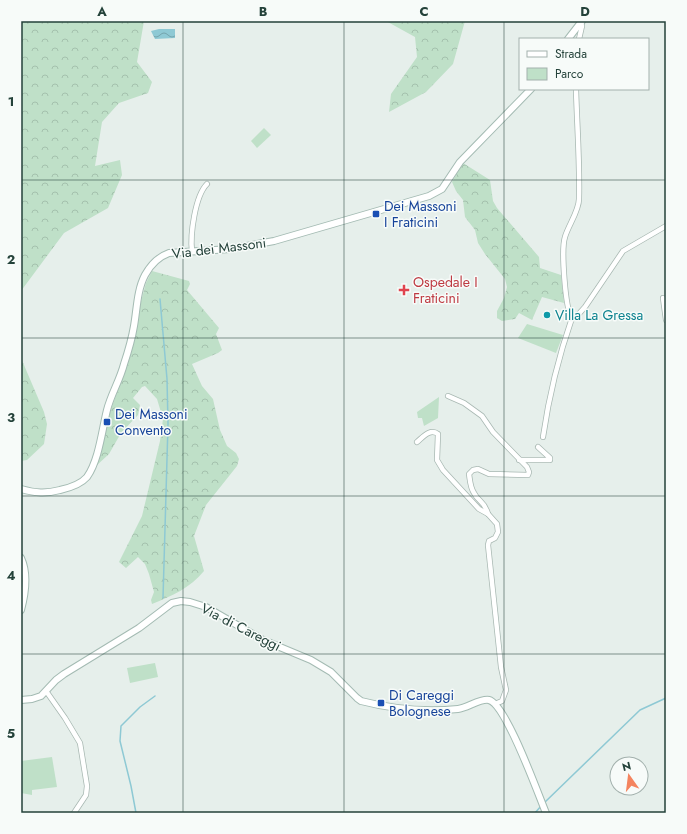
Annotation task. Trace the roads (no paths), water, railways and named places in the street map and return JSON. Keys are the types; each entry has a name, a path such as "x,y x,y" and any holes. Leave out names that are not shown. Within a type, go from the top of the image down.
{"street":[{"path":"569,38 582,22"},
{"path":"579,38 582,22"},
{"name":"Via dei Massoni","path":"21,489 35,493 50,493 76,485 86,478 98,450 108,407 124,364 134,327 137,302 144,276 150,266 160,257 169,253 230,249 274,241 429,196 442,189 460,162 530,90"},
{"path":"543,437 546,412 555,371 572,318 570,316 568,306 563,263 564,238 579,202 576,90"},
{"path":"192,251 191,243 193,225 202,190 207,184"},
{"path":"572,318 576,317 585,307 623,252 666,226"},
{"path":"663,298 666,320"},
{"path":"448,396 464,403 482,416 493,432 527,467 529,472 528,475 489,474 478,469 473,470 469,474 474,494 485,506 488,514"},
{"path":"417,442 430,432 435,432 438,434 437,460 443,470 479,509 488,514 497,524 498,532 495,538 488,541 488,545 501,666 506,690 502,701 495,704 504,715 511,729 546,813"},
{"path":"519,460 550,460 550,458 538,447"},
{"path":"21,558 25,569 24,592 21,610"},
{"name":"Via di Careggi","path":"21,700 41,696 64,674 139,628 172,603 181,601 206,607 263,640 311,660 331,672 356,698 361,701 422,710 460,709 484,700 489,700 495,704"},
{"path":"46,691 80,743 88,786 86,795 74,813"}],"water":[{"path":"159,29 175,29 175,38 155,39 151,31"}],"waterway":[{"path":"160,299 167,379 168,424 163,598"},
{"path":"136,813 120,741 121,726 140,707 155,696"},
{"path":"544,803 640,710 666,698"},
{"path":"535,813 541,806"}],"place":[{"name":"Dei Massoni I Fraticini","path":"376,214"},
{"name":"Ospedale I Fraticini","path":"404,290"},
{"name":"Villa La Gressa","path":"547,315"},
{"name":"Dei Massoni Convento","path":"107,422"},
{"name":"Di Careggi Bolognese","path":"381,703"}]}
